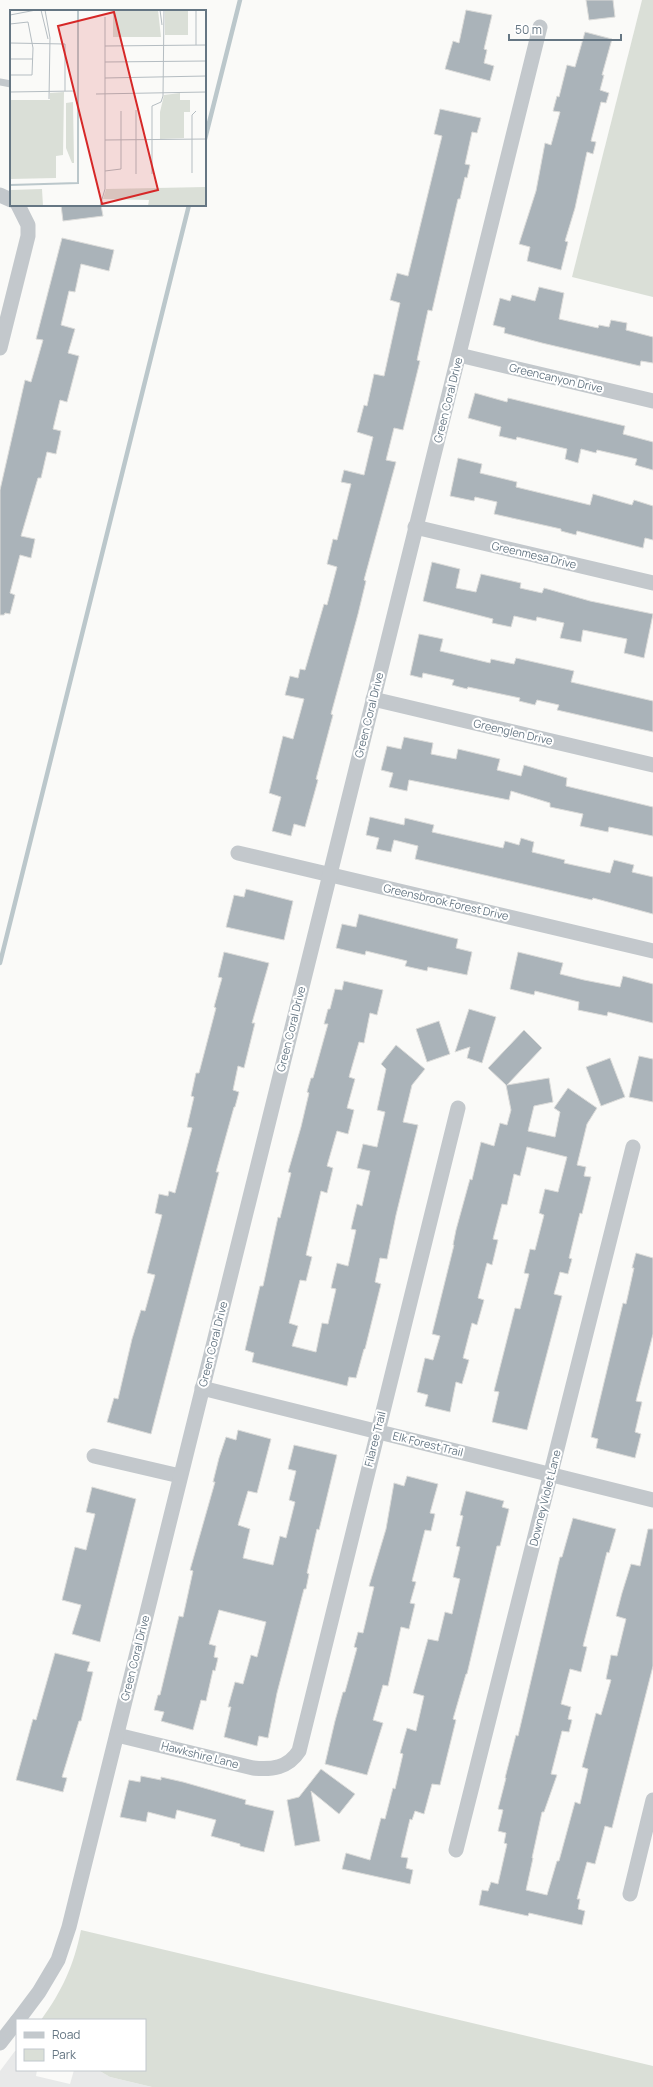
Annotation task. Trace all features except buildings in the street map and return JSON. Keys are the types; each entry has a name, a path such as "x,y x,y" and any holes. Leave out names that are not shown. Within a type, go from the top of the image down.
{"street":[{"name":"Green Coral Drive","path":"18,2019 39,1992 58,1960 69,1927 540,28"},
{"path":"0,195 10,200"},
{"path":"0,348 28,236 28,225 21,209"},
{"name":"Greencanyon Drive","path":"459,355 653,401"},
{"name":"Greenmesa Drive","path":"416,527 653,583"},
{"name":"Greenglen Drive","path":"373,699 653,765"},
{"name":"Greensbrook Forest Drive","path":"238,853 653,951"},
{"name":"Filaree Trail","path":"284,1765 293,1760 299,1751 377,1430 458,1108"},
{"name":"Downey Violet Lane","path":"456,1850 633,1146"},
{"name":"Elk Forest Trail","path":"202,1388 377,1430 653,1500"},
{"path":"94,1456 180,1476"},
{"name":"Hawkshire Lane","path":"116,1735 253,1768 268,1770 284,1765"},
{"path":"630,1894 653,1800"},
{"name":"Green Coral Drive","path":"0,2043 16,2021"}],"lane":[{"path":"0,82 10,84"}],"shaded area":[{"path":"16,2051 16,2071 37,2071 36,2076 70,2084 74,2071 100,2071 110,2077 152,2087 0,2087 0,2071"}],"green space":[{"path":"642,0 653,0 653,297 572,277"},
{"path":"81,1930 653,2066 653,2087 152,2087 110,2077 100,2071 146,2071 146,2019 42,2019 61,1988 71,1966"}],"waterway":[{"path":"206,135 240,0"},
{"path":"0,963 189,206"}]}
